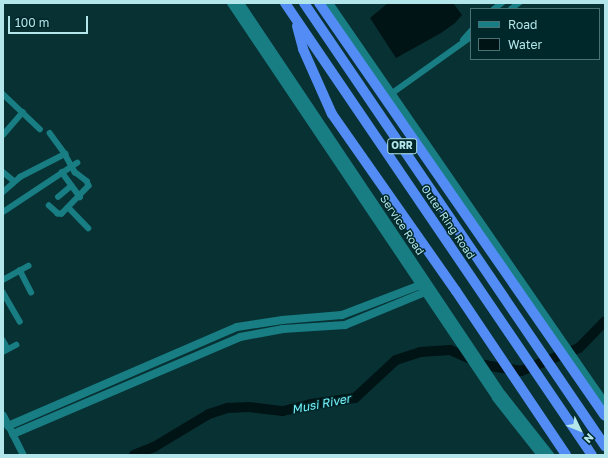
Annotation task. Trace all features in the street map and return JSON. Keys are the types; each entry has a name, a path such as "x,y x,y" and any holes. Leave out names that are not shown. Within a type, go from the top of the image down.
{"highway":[{"name":"Outer Ring Road","path":"285,3 592,455"},
{"name":"Outer Ring Road","path":"304,3 605,446"},
{"path":"319,3 538,320 585,382 605,416"},
{"path":"296,19 303,50 332,114 456,291 566,455"}],"main road":[{"name":"Service Road","path":"232,3 420,285 442,312"},
{"name":"Service Road","path":"240,3 442,312 541,455"},
{"path":"329,3 526,287 585,382 605,403"},
{"path":"8,426 237,327 282,320 342,315 420,285"},
{"path":"13,434 240,337 283,330 344,324 425,292"},
{"name":"Service Road","path":"499,396 550,455"}],"street":[{"path":"459,45 470,32"},
{"path":"391,94 470,38"},
{"path":"3,94 40,129"},
{"path":"3,135 22,112"},
{"path":"49,206 59,215 80,197 89,184 50,133"},
{"path":"3,192 14,181 65,154"},
{"path":"3,212 62,172 75,165"},
{"path":"3,172 14,181"},
{"path":"62,172 80,197"},
{"path":"58,197 71,186"},
{"path":"69,208 88,228"},
{"path":"3,280 28,266"},
{"path":"20,270 31,292"},
{"path":"3,292 20,322"},
{"path":"3,340 5,350 16,345"},
{"path":"3,415 23,455"}],"water":[{"path":"388,3 453,3 462,15 455,23 441,33 396,58 370,18"}],"waterway":[{"name":"Musi River","path":"134,455 154,447 209,414 228,408 249,407 283,411 311,404 355,398 396,360 420,352 450,350 484,365 521,371 579,348 605,321"}]}
